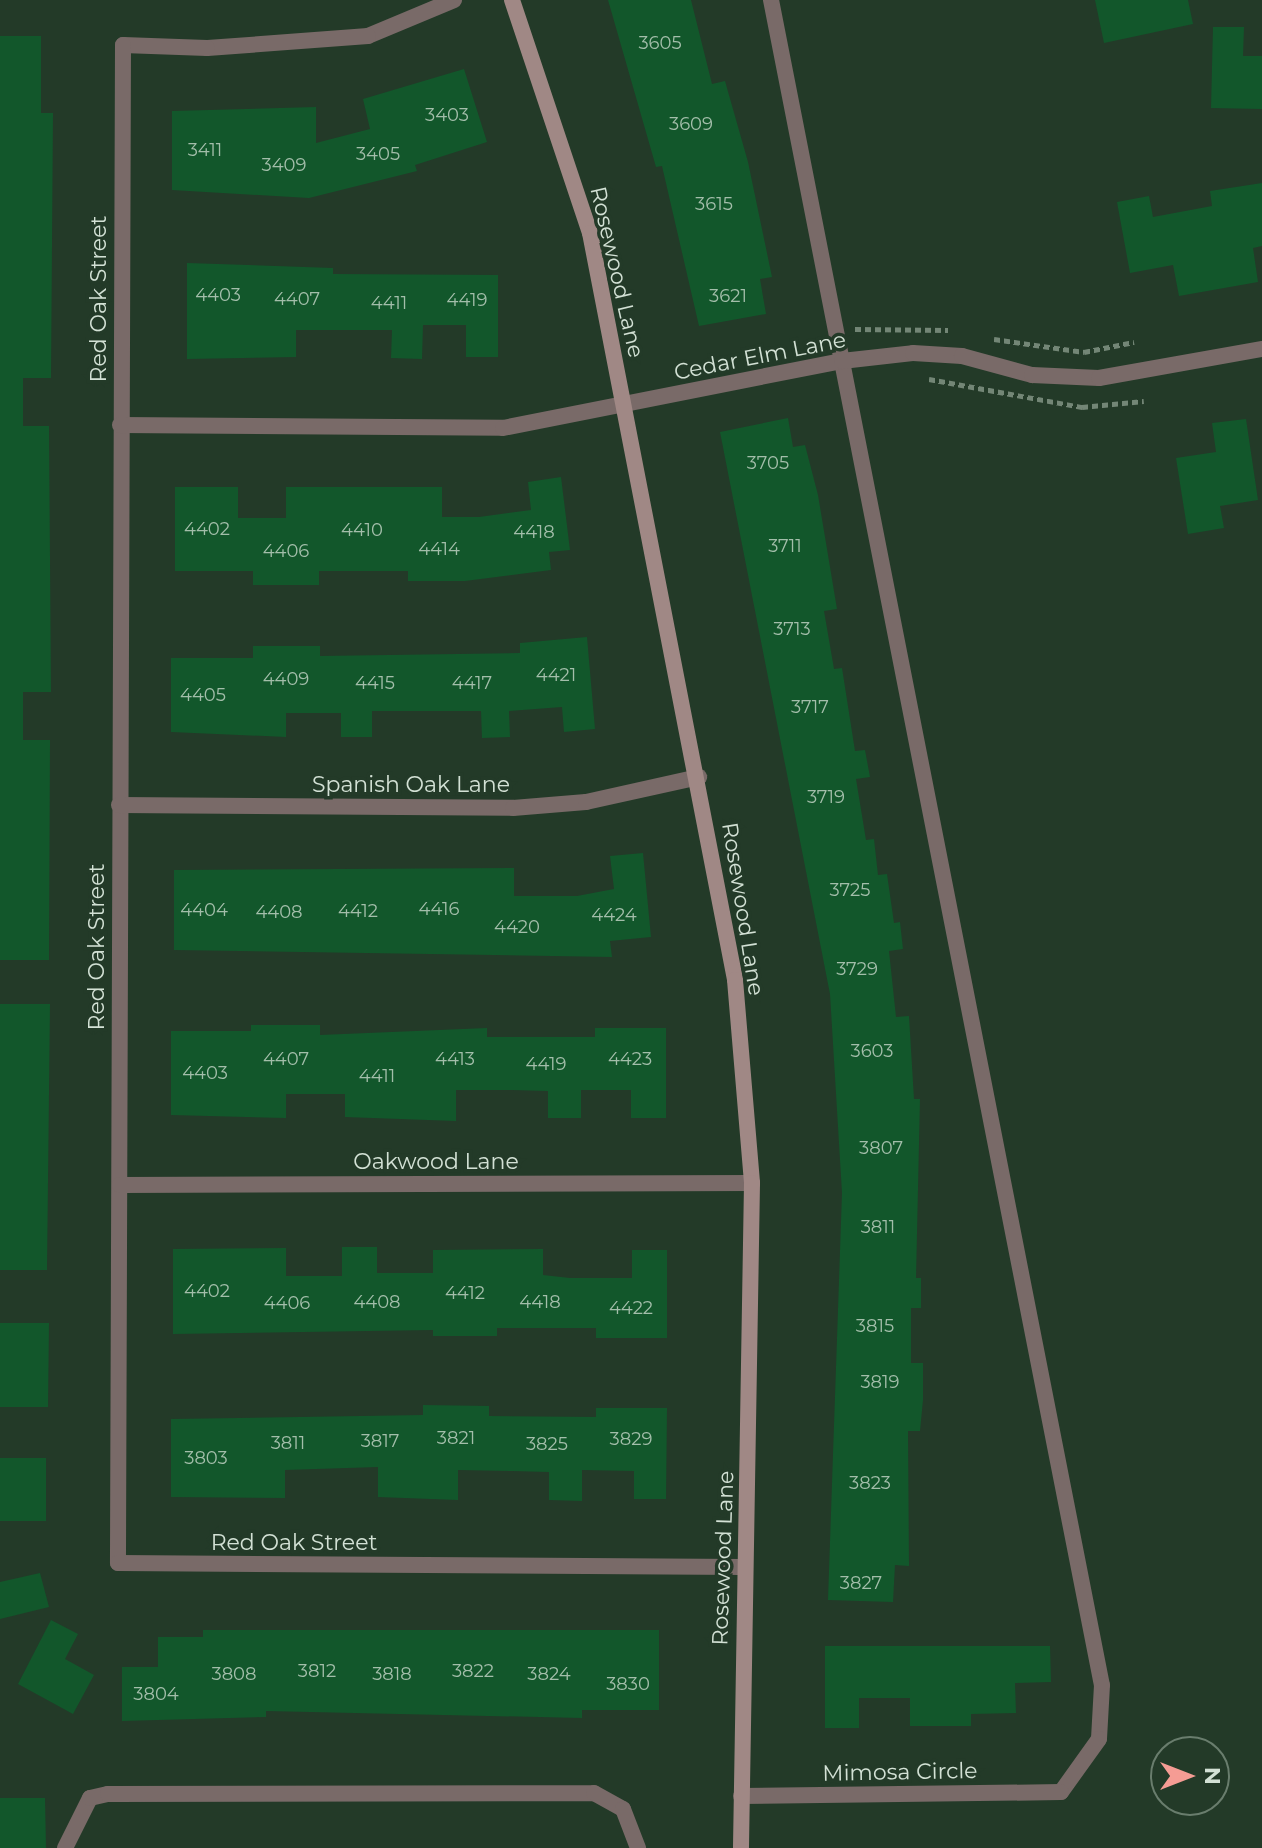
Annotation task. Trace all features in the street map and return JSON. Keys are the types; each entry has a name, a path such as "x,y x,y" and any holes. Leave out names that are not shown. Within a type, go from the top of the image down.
{"street":[{"name":"Red Oak Street","path":"454,0 368,36 207,48 123,45 118,1563 742,1567"},
{"name":"Rosewood Lane","path":"512,0 590,233 699,777 735,980 752,1183 753,1356 742,1567 741,1848"},
{"path":"771,0 842,361"},
{"name":"Cedar Elm Lane","path":"120,425 503,428 842,361 913,353 962,356 1032,375 1099,378 1262,349"},
{"name":"Mimosa Circle","path":"741,1796 1061,1792 1099,1739 1102,1685 842,361"},
{"name":"Spanish Oak Lane","path":"119,805 513,808 586,802 699,777"},
{"name":"Oakwood Lane","path":"120,1185 752,1183"},
{"path":"65,1848 90,1798 108,1794 594,1793 623,1809 638,1848"}],"building":[{"path":"608,0 691,0 712,84 725,81 748,162 772,277 760,279 766,314 699,326 662,166 656,167"},
{"path":"1095,0 1188,0 1193,24 1104,43"},
{"path":"1213,27 1244,27 1243,56 1262,56 1262,109 1211,108"},
{"path":"0,36 41,36 41,113 53,113 51,378 23,378 23,426 49,426 51,692 23,692 23,740 50,740 49,960 0,960"},
{"path":"464,69 487,142 415,165 417,171 309,198 172,190 172,111 316,107 316,143 370,129 363,99"},
{"path":"1262,183 1262,246 1253,248 1258,282 1179,296 1173,265 1130,273 1117,202 1149,196 1153,217 1212,206 1210,191"},
{"path":"187,263 333,268 333,274 498,275 498,357 466,357 466,325 423,325 422,359 391,358 392,330 296,330 296,357 187,359"},
{"path":"788,418 793,447 805,445 818,495 837,609 824,611 834,669 842,668 855,751 865,750 870,777 856,779 866,840 874,839 878,875 887,874 894,923 900,922 903,949 889,951 896,1017 909,1016 914,1099 920,1099 916,1278 921,1278 921,1308 911,1308 911,1363 923,1363 923,1400 920,1431 908,1431 909,1566 895,1565 893,1602 828,1600 842,1193 830,994 720,432"},
{"path":"1246,419 1258,500 1220,506 1224,528 1188,534 1176,458 1216,452 1212,423"},
{"path":"561,477 570,550 549,552 551,570 465,581 408,581 408,571 319,571 319,585 253,585 253,571 175,571 175,487 238,487 238,518 286,518 286,487 442,487 442,517 479,517 531,510 528,482"},
{"path":"587,637 595,729 564,732 562,707 509,711 510,737 482,738 481,711 372,711 372,737 341,737 341,713 286,713 286,737 171,732 171,658 253,658 253,646 320,646 320,656 520,653 520,643"},
{"path":"643,853 651,937 610,941 612,957 174,950 174,870 514,868 514,896 577,896 614,889 610,856"},
{"path":"0,1004 50,1004 47,1270 0,1270"},
{"path":"251,1025 320,1025 320,1035 487,1028 487,1037 595,1037 595,1028 666,1028 666,1118 631,1118 631,1090 581,1090 581,1118 548,1118 548,1091 512,1090 456,1090 456,1121 345,1117 345,1094 286,1094 286,1118 171,1115 171,1031 251,1031"},
{"path":"342,1247 377,1247 377,1273 433,1273 433,1250 543,1249 543,1275 570,1278 632,1278 632,1250 667,1250 667,1338 596,1338 596,1328 497,1328 497,1336 433,1336 433,1330 173,1334 173,1249 286,1248 286,1276 342,1276"},
{"path":"0,1323 49,1323 48,1407 0,1407"},
{"path":"423,1405 489,1406 489,1416 596,1417 596,1408 667,1408 666,1499 634,1499 634,1471 582,1470 582,1501 549,1500 549,1472 512,1471 458,1470 458,1500 378,1497 378,1467 285,1470 285,1498 171,1497 171,1419 423,1415"},
{"path":"0,1458 46,1458 46,1521 0,1521"},
{"path":"40,1573 49,1607 0,1619 0,1582"},
{"path":"51,1620 78,1634 65,1659 94,1675 73,1714 18,1684"},
{"path":"203,1630 659,1630 659,1710 582,1710 582,1718 266,1711 266,1717 122,1721 122,1667 158,1667 158,1637 203,1637"},
{"path":"825,1646 1050,1646 1051,1682 1015,1683 1016,1713 971,1714 971,1726 910,1726 910,1698 859,1698 859,1728 825,1728"},
{"path":"0,1798 45,1798 46,1848 0,1848"}]}
